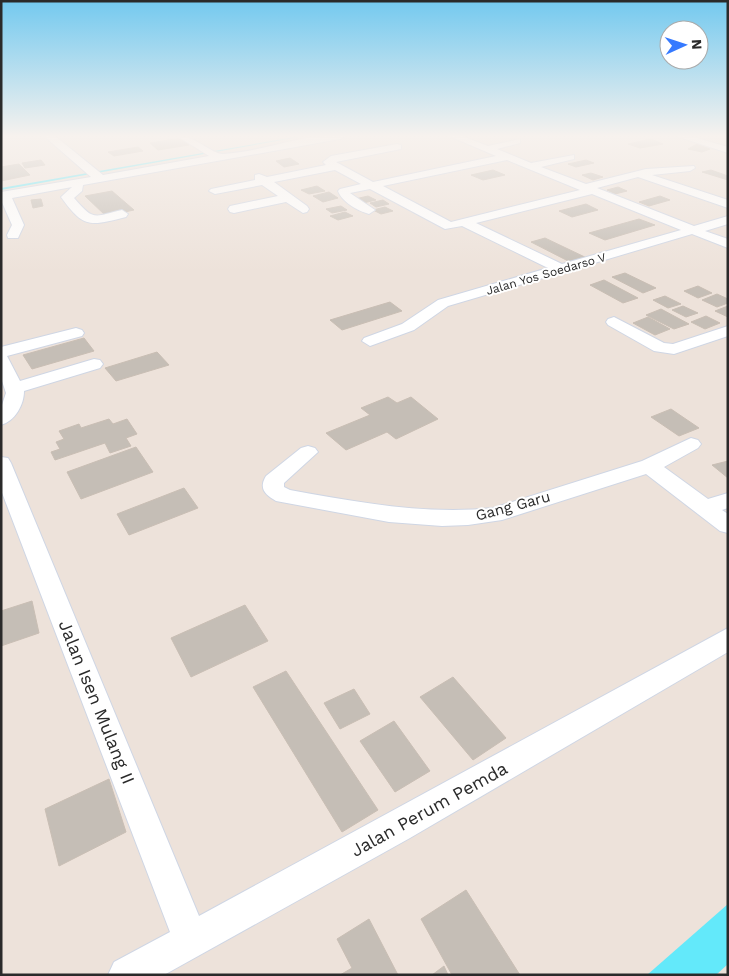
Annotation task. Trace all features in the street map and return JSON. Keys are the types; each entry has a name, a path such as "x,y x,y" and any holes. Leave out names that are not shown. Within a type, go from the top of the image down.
{"street":[{"path":"13,235 18,225 6,192 85,182"},
{"path":"214,190 262,182"},
{"path":"266,182 303,209"},
{"path":"361,182 449,226 615,182"},
{"path":"369,210 343,193 385,182"},
{"path":"568,182 728,244"},
{"path":"661,182 728,204"},
{"path":"77,183 78,189 67,197 85,218 95,220 122,214"},
{"path":"234,209 288,198"},
{"name":"Jalan Yos Soedarso V","path":"370,341 408,327 421,316 443,303 564,270 728,220"},
{"path":"463,222 564,270"},
{"path":"614,322 667,349 679,349 728,331"},
{"path":"1,352 76,333"},
{"path":"1,359 16,394 12,407 1,419"},
{"path":"15,388 94,364"},
{"path":"691,444 649,466 707,507 728,525"},
{"name":"Gang Garu","path":"308,452 273,481 272,490 278,494 294,498 428,518 494,515 649,466"},
{"name":"Jalan Isen Mulang II","path":"1,463 192,941"},
{"path":"707,507 728,500"},
{"name":"Jalan Perum Pemda","path":"127,975 399,827 728,639"}],"water":[{"path":"728,904 728,964 716,975 647,975"}],"building":[{"path":"317,186 325,191 309,194 301,190"},
{"path":"618,187 627,191 615,194 607,190"},
{"path":"112,191 134,210 106,216 85,196"},
{"path":"329,192 338,198 323,202 313,196"},
{"path":"368,196 376,200 363,203 355,199"},
{"path":"660,196 670,200 649,206 639,202"},
{"path":"41,199 43,206 33,208 31,200"},
{"path":"383,200 389,204 376,207 370,203"},
{"path":"586,204 598,210 572,217 559,211"},
{"path":"341,206 347,210 332,213 326,209"},
{"path":"385,207 393,211 381,214 373,210"},
{"path":"345,212 353,216 338,220 330,216"},
{"path":"639,219 655,225 605,240 589,233"},
{"path":"545,238 589,259 574,264 531,242"},
{"path":"625,273 656,288 643,293 612,277"},
{"path":"604,280 638,298 623,303 590,285"},
{"path":"698,286 712,293 698,298 684,291"},
{"path":"717,294 728,299 728,303 717,307 702,300"},
{"path":"665,296 681,304 668,308 653,300"},
{"path":"390,302 402,311 342,330 330,320"},
{"path":"683,306 698,313 686,317 672,310"},
{"path":"728,306 728,317 715,311"},
{"path":"661,309 689,324 674,329 646,315"},
{"path":"706,316 720,323 705,329 691,322"},
{"path":"648,317 670,329 655,335 633,323"},
{"path":"84,338 94,351 32,369 23,355"},
{"path":"157,352 169,365 116,381 105,368"},
{"path":"388,397 397,403 411,397 438,419 396,439 387,432 346,450 326,433 370,415 361,408"},
{"path":"671,409 699,428 679,436 651,417"},
{"path":"109,419 113,424 127,419 137,434 126,438 131,446 110,453 105,443 55,460 51,452 60,449 56,442 64,439 59,431 79,424 81,428"},
{"path":"136,447 153,472 81,499 67,472"},
{"path":"728,461 728,478 712,465"},
{"path":"184,488 198,508 129,535 117,514"},
{"path":"32,601 39,633 1,646 1,611"},
{"path":"245,605 268,641 191,677 171,638"},
{"path":"286,671 378,810 342,832 253,687"},
{"path":"453,677 506,738 473,760 420,697"},
{"path":"354,689 370,714 340,729 324,703"},
{"path":"394,721 430,771 395,792 360,741"},
{"path":"109,779 126,832 59,866 45,809"},
{"path":"466,890 520,975 452,975 421,919"},
{"path":"369,919 398,975 340,975 352,968 337,939"},
{"path":"444,966 448,975 432,975"}],"waterway":[{"path":"1,189 43,182"}]}
